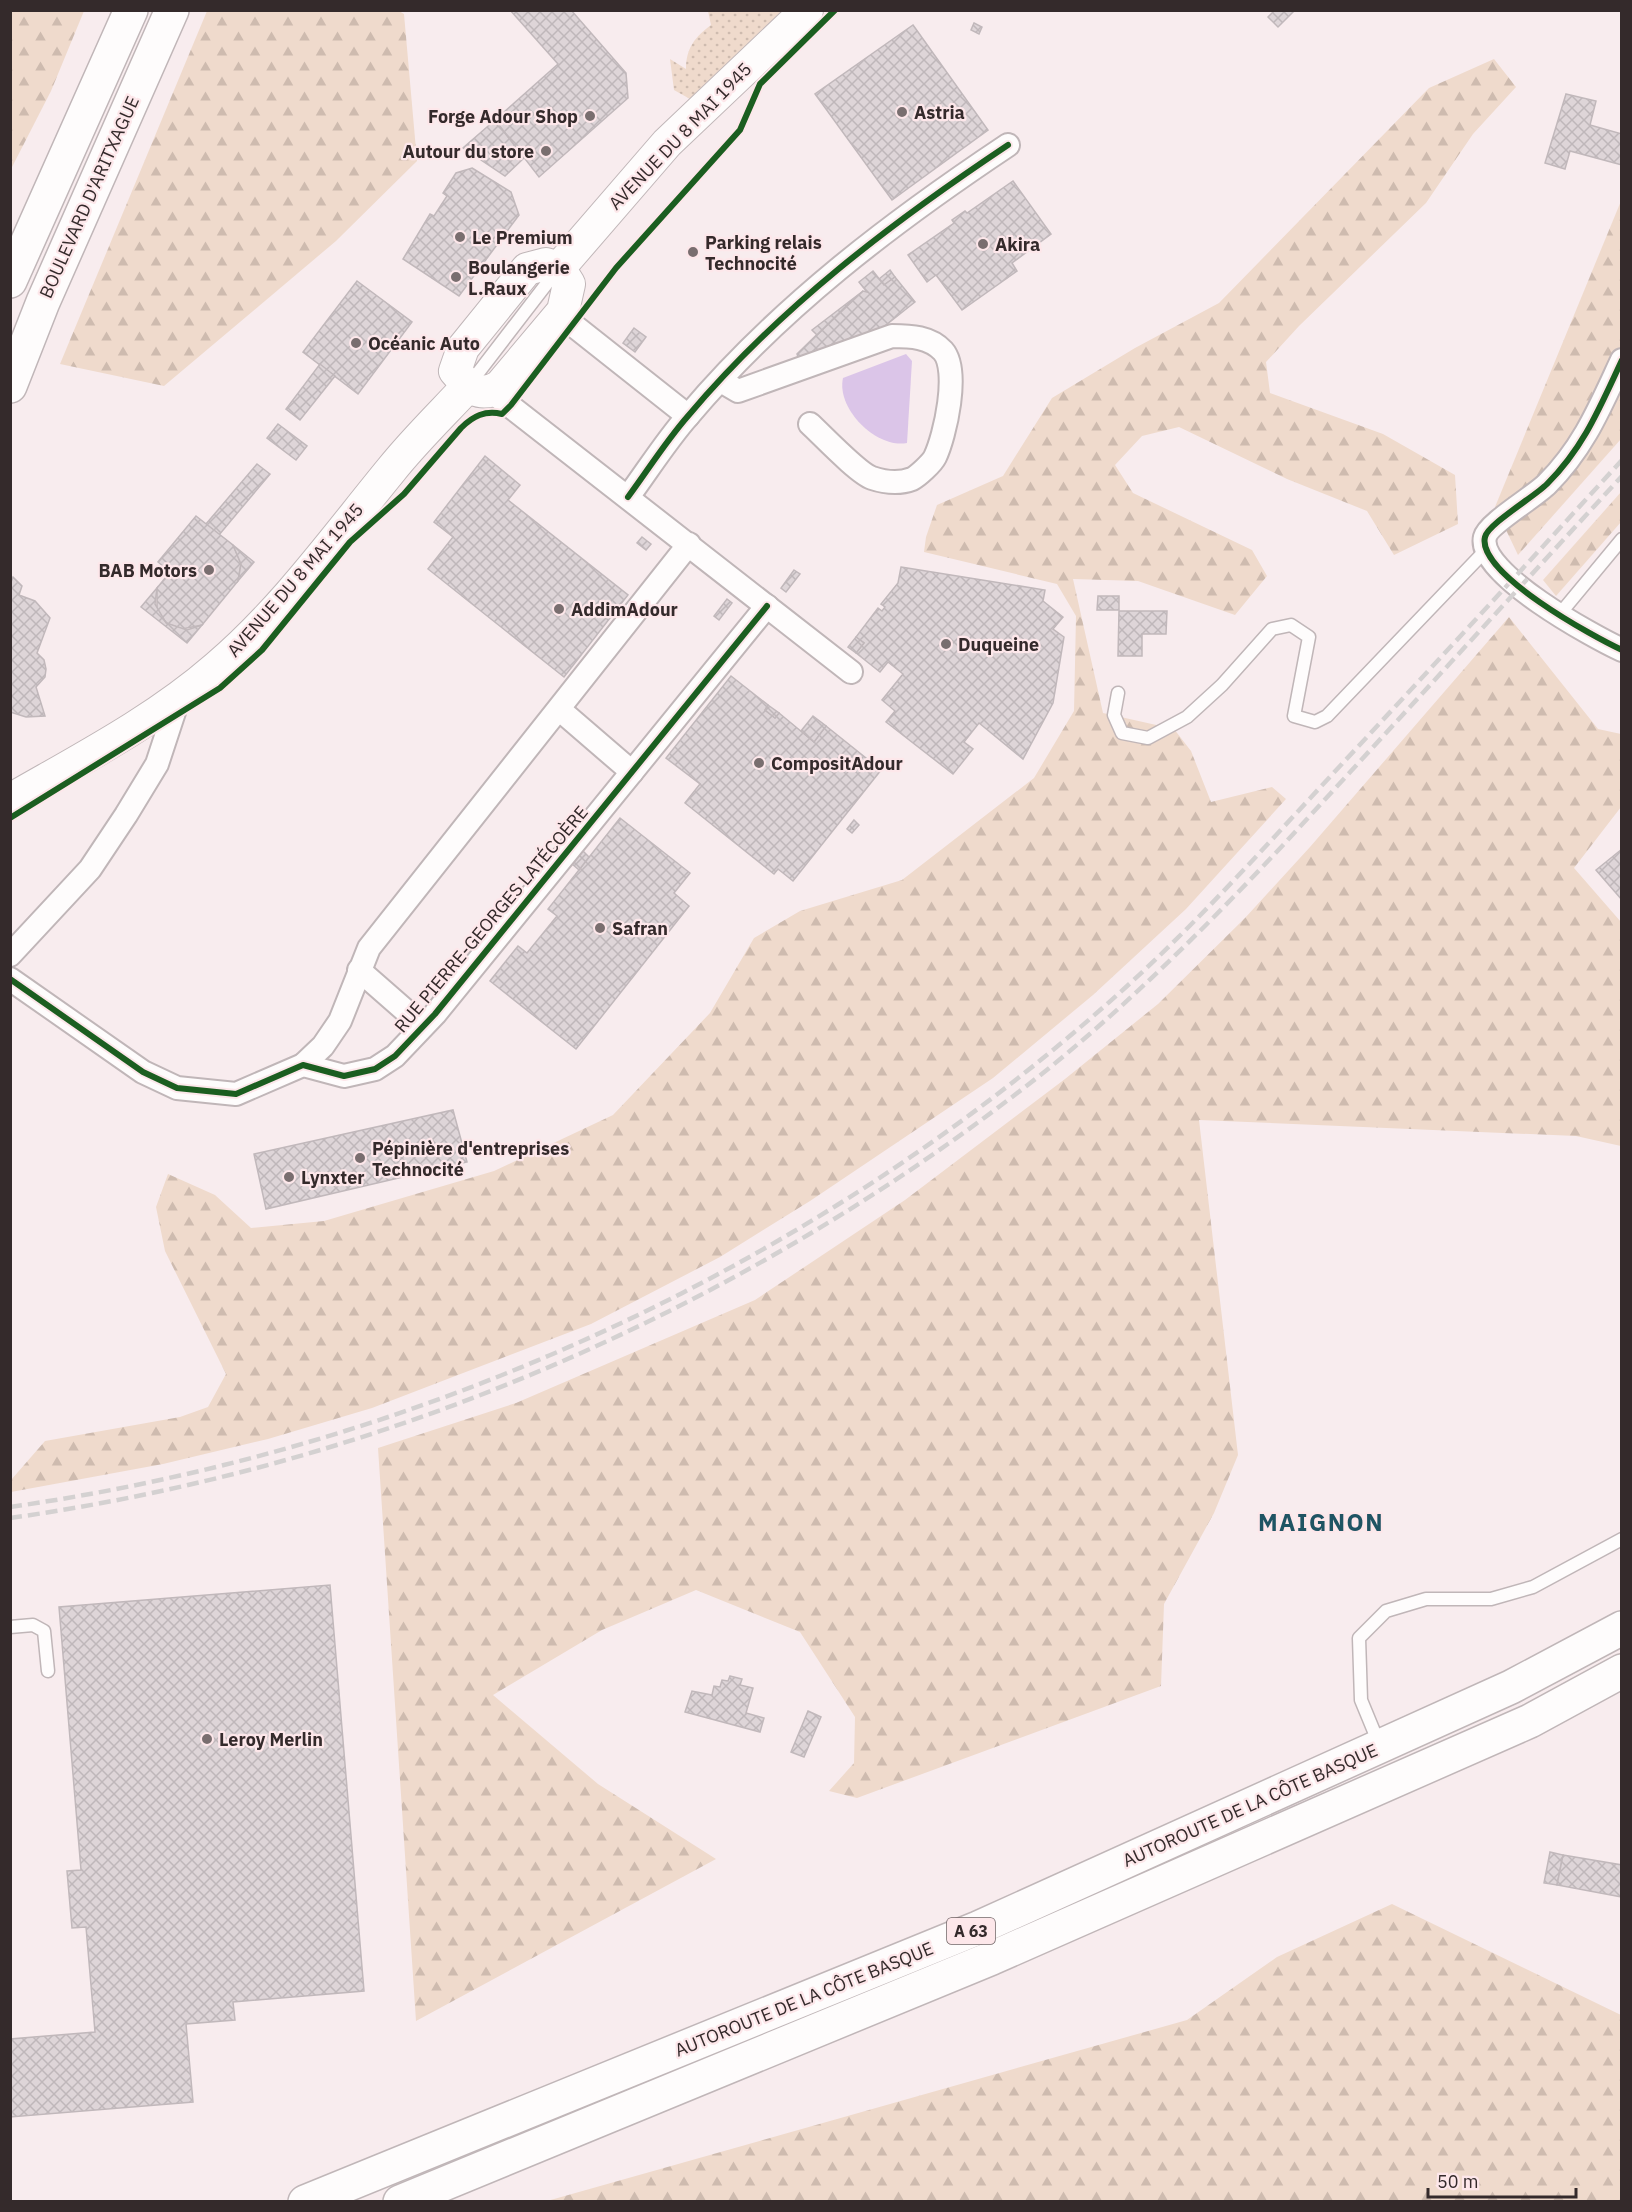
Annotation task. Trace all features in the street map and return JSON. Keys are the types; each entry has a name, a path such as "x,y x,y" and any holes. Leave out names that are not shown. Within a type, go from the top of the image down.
{"main road":[{"name":"BOULEVARD D'ARITXAGUE","path":"10,281 131,10"},
{"name":"BOULEVARD D'ARITXAGUE","path":"10,386 43,302 172,10"},
{"name":"AVENUE DU 8 MAI 1945","path":"559,268 668,143 807,10"},
{"path":"480,389 455,371 463,348 527,269 546,264 559,268 569,284 563,311"},
{"name":"AVENUE DU 8 MAI 1945","path":"10,800 179,697 250,637 393,467 480,389 500,386 563,311"},
{"name":"AVENUE DU 8 MAI 1945","path":"10,788 100,747"},
{"name":"AUTOROUTE DE LA CÔTE BASQUE","path":"305,2202 978,1928 1511,1687 1622,1628"},
{"name":"AUTOROUTE DE LA CÔTE BASQUE","path":"400,2202 992,1958 1530,1721 1622,1671"}],"street":[{"path":"628,497 688,416 782,318 893,223 1008,145"},
{"path":"563,311 573,325 688,416"},
{"path":"721,381 738,391 892,336 908,336 931,341 945,352 952,373 948,406 934,458 913,478 890,482 869,477 810,424"},
{"path":"1622,360 1584,440 1566,465 1533,498 1490,529 1484,538 1486,550 1518,585 1585,633 1622,650"},
{"path":"480,389 628,497 851,672"},
{"path":"10,979 143,1072 177,1088 236,1094 303,1065 323,1046 340,1021 369,948 560,710 689,544"},
{"name":"RUE PIERRE-GEORGES LATÉCOÈRE","path":"303,1065 344,1076 375,1069 395,1056 423,1026 767,606"},
{"path":"10,955 90,869 126,815 157,764 179,697"},
{"path":"560,710 632,772"},
{"name":"RUE PIERRE-GEORGES LATÉCOÈRE","path":"359,970 423,1026"}],"lane":[{"path":"1559,615 1622,539"},
{"path":"1118,693 1114,715 1122,733 1148,738 1187,717 1222,685 1272,629 1291,625 1309,637 1294,716 1316,722 1327,716 1486,550"},
{"path":"1380,1746 1361,1700 1359,1638 1386,1611 1426,1599 1491,1599 1533,1587 1622,1539"},
{"path":"10,1627 33,1625 44,1631 48,1671"}],"green space":[{"path":"11,10 84,11 51,91 11,169"},
{"path":"207,11 399,11 404,14 417,161 336,241 164,386 60,364"},
{"path":"708,11 786,11 690,99 674,90 670,59 686,69 692,44 711,25"},
{"path":"1494,59 1516,87 1473,134 1426,203 1299,326 1266,362 1270,393 1383,434 1455,475 1458,524 1394,555 1367,511 1287,479 1179,427 1142,436 1115,465 1133,493 1252,550 1267,576 1235,615 1138,581 1073,579 1103,713 1174,729 1191,751 1211,802 1272,787 1286,799 1186,909 1093,995 993,1078 810,1201 720,1257 591,1324 372,1408 268,1439 163,1464 11,1492 11,1480 45,1441 180,1417 208,1407 226,1374 165,1251 156,1207 168,1174 215,1195 251,1228 324,1221 494,1171 613,1115 710,1013 754,938 800,911 902,880 1034,778 1074,711 1076,616 1057,584 924,552 926,537 937,505 1003,476 1052,398 1135,348 1219,303 1429,88"},
{"path":"1621,201 1621,439 1518,555 1495,507"},
{"path":"1621,492 1621,522 1556,596 1543,580"},
{"path":"1509,617 1598,729 1621,734 1621,807 1574,868 1621,922 1621,1146 1576,1136 1199,1120 1238,1455 1214,1513 1164,1604 1161,1686 857,1798 829,1791 854,1763 855,1717 800,1632 696,1590 602,1630 493,1695 598,1784 716,1859 416,2021 378,1448 516,1403 755,1300 905,1200 1065,1079 1158,1004 1245,918 1310,847"},
{"path":"1392,1904 1621,2015 1621,2201 547,2201 1187,2020 1277,1957"}],"shaded area":[{"path":"906,354 912,361 907,443 895,443 883,440 872,433 852,414 843,390 843,378"}],"building":[{"path":"510,10 571,10 626,73 628,98 539,177 495,120 558,64"},
{"path":"1275,10 1295,10 1278,27 1268,17"},
{"path":"974,23 982,27 979,34 971,30"},
{"name":"Astria","path":"913,25 988,130 892,200 815,94"},
{"path":"1566,94 1596,101 1590,125 1622,134 1622,165 1570,151 1565,169 1545,163"},
{"path":"495,120 524,158 505,176 463,148"},
{"name":"Le Premium","path":"472,168 511,192 519,215 459,296 403,259 430,214 434,216 447,196 443,193 456,173"},
{"path":"1013,181 1051,234 1012,263 1017,271 962,310 936,275 927,282 908,255 954,223 952,220 965,211 967,213"},
{"path":"890,270 895,277 884,285 879,279"},
{"path":"873,271 884,285 895,277 915,302 867,340 800,363 797,354 863,291 867,292 859,282"},
{"path":"357,281 412,322 358,394 303,352"},
{"path":"863,291 817,335 812,330"},
{"path":"634,328 646,337 635,352 623,343"},
{"path":"320,364 335,376 300,420 286,409"},
{"path":"278,424 307,446 296,460 267,438"},
{"path":"485,456 520,485 508,500 628,595 564,677 428,569 453,537 434,522"},
{"path":"257,464 270,474 219,535 206,524"},
{"path":"196,516 233,545 241,564 238,581 202,625 182,629 166,623 157,609 157,588 170,572 158,562"},
{"path":"642,537 651,544 646,550 637,543"},
{"path":"233,545 254,562 238,581 241,564"},
{"path":"901,567 1045,590 1043,601 1063,617 1053,629 1064,637 1053,703 1023,759 979,723 964,742 973,749 953,774 886,722 895,711 882,700 903,674 888,662 880,672 856,653 864,643 856,637 878,608 882,611 885,607 881,604 898,583"},
{"path":"794,570 800,574 786,592 781,588"},
{"path":"13,577 22,586 19,595 35,601 50,618 37,653 44,660 46,669 45,677 36,687 45,716 26,717 10,712 10,585"},
{"path":"157,588 155,604 166,623 187,630 202,625 187,643 141,607"},
{"path":"1098,596 1119,596 1119,610 1097,610"},
{"path":"727,599 732,603 719,620 714,616"},
{"path":"1119,611 1167,611 1166,634 1142,634 1142,656 1118,656"},
{"path":"856,637 864,643 856,653 848,647"},
{"path":"731,676 768,705 765,710 775,718 779,713 814,742 826,726 881,770 793,881 778,869 774,874 685,803 700,784 666,758"},
{"path":"768,705 779,713 775,718 765,710"},
{"path":"813,716 826,726 814,742 801,731"},
{"path":"620,818 690,873 674,893 689,906 576,1049 490,981 518,946 527,953 557,916 548,909"},
{"path":"854,820 859,825 852,833 847,829"},
{"path":"1622,849 1622,900 1596,870"},
{"path":"583,851 589,857 579,870 572,864"},
{"name":"Pépinière d'entreprises Technocité","path":"453,1110 467,1162 266,1209 254,1154"},
{"name":"Leroy Merlin","path":"330,1585 364,1991 233,2002 235,2020 186,2024 193,2102 10,2117 10,2039 95,2032 86,1927 72,1928 67,1871 81,1870 59,1607"},
{"path":"730,1676 742,1679 740,1685 753,1688 746,1713 764,1718 760,1732 685,1712 692,1691 712,1695 714,1686 720,1687 722,1680 728,1681"},
{"path":"808,1711 821,1717 804,1757 791,1752"},
{"path":"1550,1852 1563,1855 1557,1885 1544,1883"},
{"path":"1563,1855 1622,1865 1622,1897 1557,1885"}],"railway":[{"path":"10,1507 164,1479 315,1440 463,1390 607,1330 746,1259 879,1178 1006,1087 1154,961 1262,851 1622,460"},
{"path":"10,1518 150,1493 288,1459 424,1416 556,1364 684,1304 808,1235 928,1158 1075,1047 1197,934 1284,844 1622,476"}],"cycle path":[{"path":"10,818 220,688 262,650 350,542 404,494 461,428 480,415 502,414 511,405 616,268 740,130 760,84 835,10"},
{"path":"628,497 688,416 723,377 798,303 921,205 1008,145"},
{"path":"1622,360 1590,426 1571,456 1547,484 1494,525 1485,537 1487,552 1499,568 1517,585 1564,618 1622,650"},
{"path":"10,979 143,1072 177,1088 236,1094 303,1065 344,1076 375,1069 395,1056 435,1014 767,606"}],"place":[{"name":"Astria","path":"902,112"},
{"name":"Forge Adour Shop","path":"590,116"},
{"name":"Autour du store","path":"546,151"},
{"name":"Le Premium","path":"460,237"},
{"name":"Akira","path":"983,244"},
{"name":"Parking relais Technocité","path":"693,252"},
{"name":"Boulangerie L.Raux","path":"456,277"},
{"name":"Océanic Auto","path":"356,343"},
{"name":"BAB Motors","path":"209,570"},
{"name":"AddimAdour","path":"559,609"},
{"name":"Duqueine","path":"946,644"},
{"name":"CompositAdour","path":"759,763"},
{"name":"Safran","path":"600,928"},
{"name":"Pépinière d'entreprises Technocité","path":"360,1158"},
{"name":"Lynxter","path":"289,1177"},
{"name":"Leroy Merlin","path":"207,1739"}],"district":[{"name":"MAIGNON","path":"1321,1522"}]}
